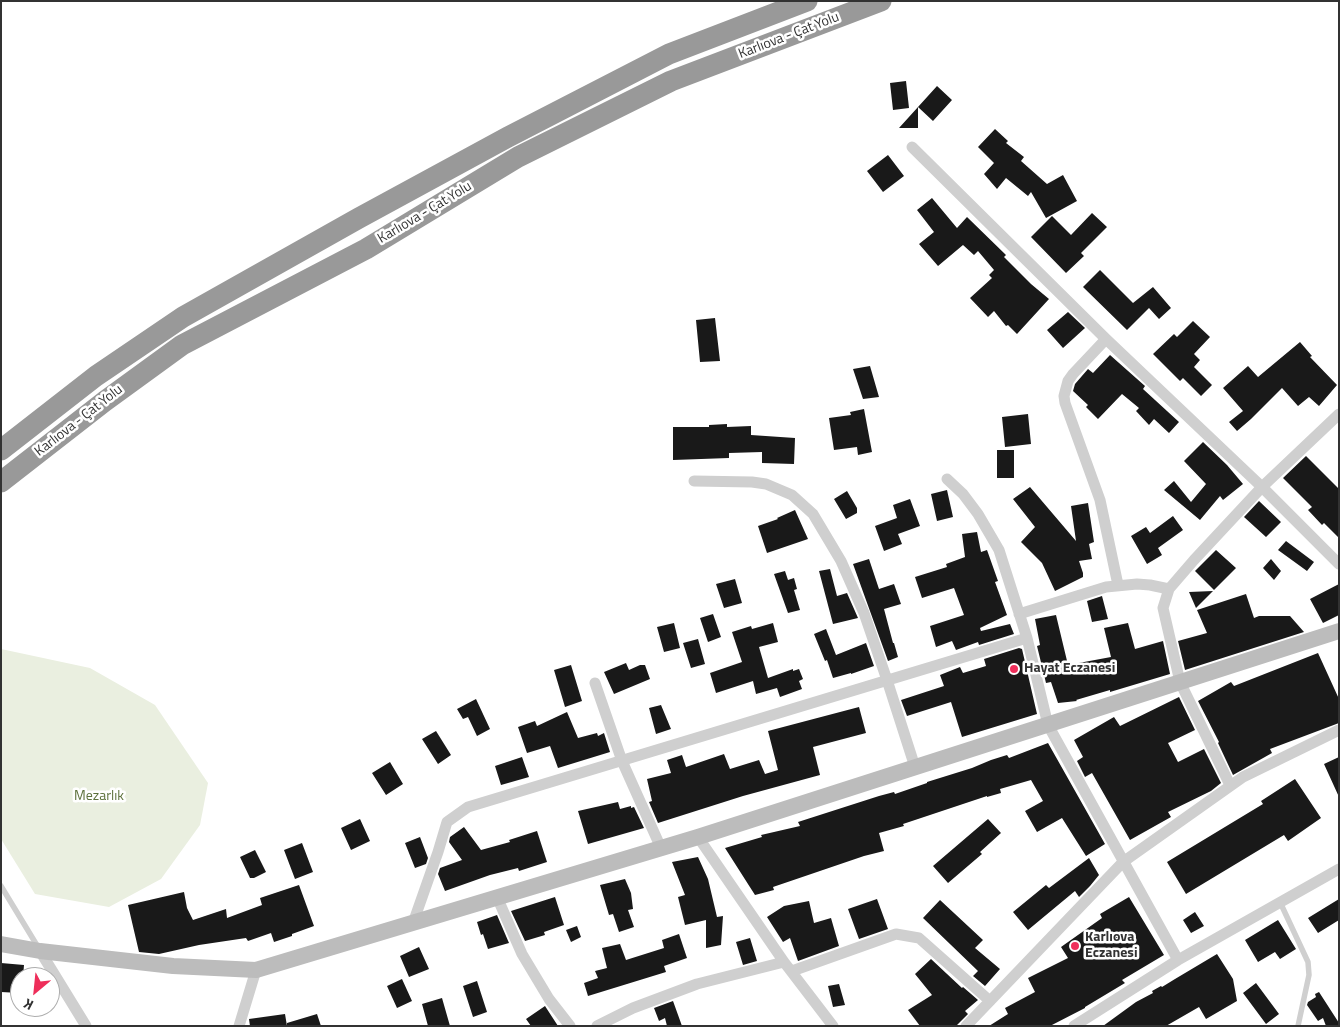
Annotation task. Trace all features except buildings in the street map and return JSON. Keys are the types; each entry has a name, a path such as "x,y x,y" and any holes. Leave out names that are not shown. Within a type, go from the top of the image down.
{"highway":[{"name":"Karlıova - Çat Yolu","path":"1,450 96,376 183,317 359,218 508,137 669,54 807,1"},
{"name":"Karlıova - Çat Yolu","path":"1,482 105,400 182,345 366,249 518,156 671,81 881,1"}],"street":[{"path":"912,147 1339,564"},
{"path":"1106,338 1073,374 1068,381 1064,396 1100,500 1118,585"},
{"path":"1230,786 1180,682 1163,608 1169,589 1194,560 1262,487 1339,414"},
{"path":"947,479 963,494 989,530 1002,558 1027,638 1048,725 1178,960"},
{"path":"694,481 766,484 792,496 813,514 828,537 853,587 888,680 915,768"},
{"path":"1019,614 1088,592 1118,585 1150,584 1169,589"},
{"path":"1,944 40,951 173,966 256,970 698,837 1339,631"},
{"path":"413,923 447,822 468,807 1027,638"},
{"path":"595,683 622,761 661,848"},
{"path":"966,1026 1123,862 1243,777 1339,730"},
{"path":"698,837 788,966 833,1026"},
{"path":"1074,1026 1178,960 1339,869"},
{"path":"497,897 522,954 545,993 570,1026"},
{"path":"597,1026 633,1008 697,984 788,966 896,934 919,938 990,1001"},
{"path":"40,951 86,1026"},
{"path":"239,1026 256,970"}],"lane":[{"path":"1,886 40,951"},
{"path":"1280,902 1308,962 1309,975 1298,1026"}],"green space":[{"name":"Mezarlık","path":"1,649 90,668 155,705 208,783 200,825 161,879 109,907 35,894 1,839"}],"place":[{"name":"Hayat Eczanesi","path":"1014,669"},
{"name":"Karlıova Eczanesi","path":"1075,946"}]}
